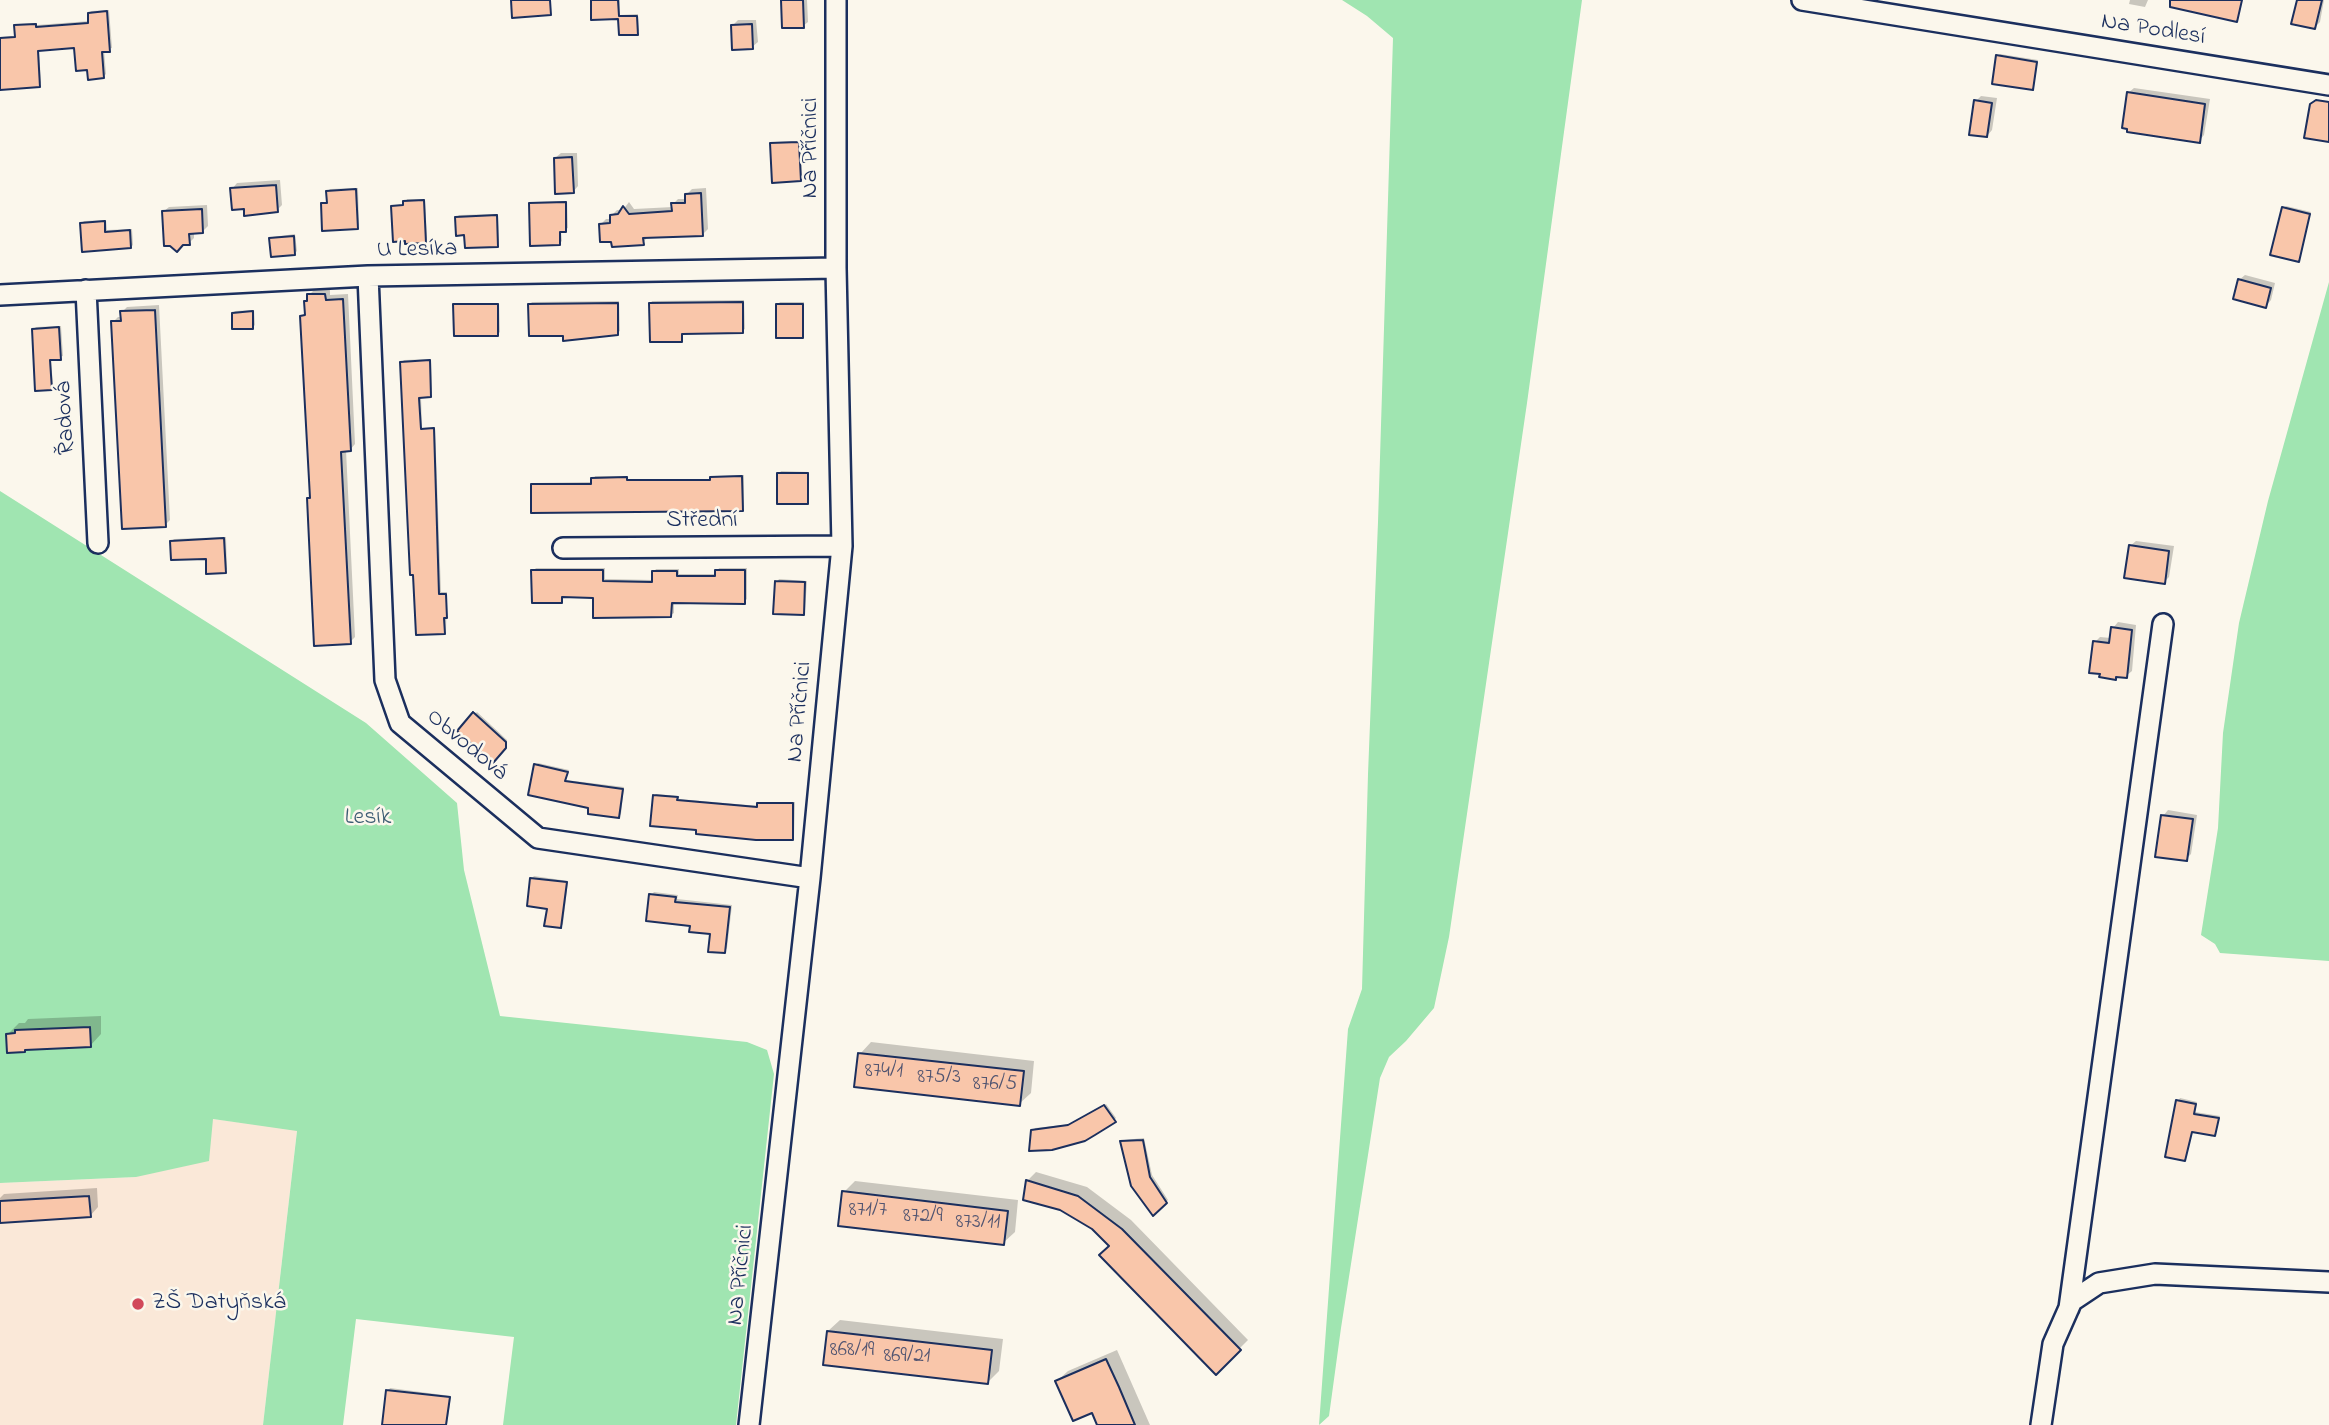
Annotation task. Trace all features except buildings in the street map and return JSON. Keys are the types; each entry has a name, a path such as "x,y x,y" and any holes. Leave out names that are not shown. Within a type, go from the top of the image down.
{"street":[{"name":"Na Příčnici","path":"749,1425 810,877 842,546 836,268 836,0"},
{"name":"Na Podlesí","path":"1802,0 2329,85"},
{"name":"U Lesíka","path":"0,295 368,276 836,268"},
{"name":"Obvodová","path":"368,276 385,680 400,723 538,838 810,877"},
{"name":"Řadová","path":"86,290 98,544"},
{"name":"Střední","path":"563,548 842,546"},
{"path":"2069,1308 2163,624"},
{"path":"2041,1425 2053,1344 2072,1301 2099,1283 2155,1274 2329,1282"}],"shaded area":[{"name":"ZŠ Datyňská","path":"213,1119 297,1130 263,1425 0,1425 0,1183 136,1177"}],"green space":[{"path":"1342,0 1582,0 1527,403 1449,937 1434,1008 1389,1057 1380,1078 1329,1416 1319,1425 1348,1029 1362,989 1393,38 1367,16"},
{"path":"2329,282 2329,961 2220,953 2215,944 2201,935 2218,828 2223,733 2239,623 2268,501"},
{"name":"Lesík","path":"0,491 366,723 457,803 464,870 500,1016 747,1042 767,1050 774,1074 736,1425 503,1425 514,1337 356,1319 343,1425 263,1425 297,1131 213,1119 209,1161 136,1177 0,1183"}],"place":[{"name":"ZŠ Datyňská","path":"138,1304"}]}
